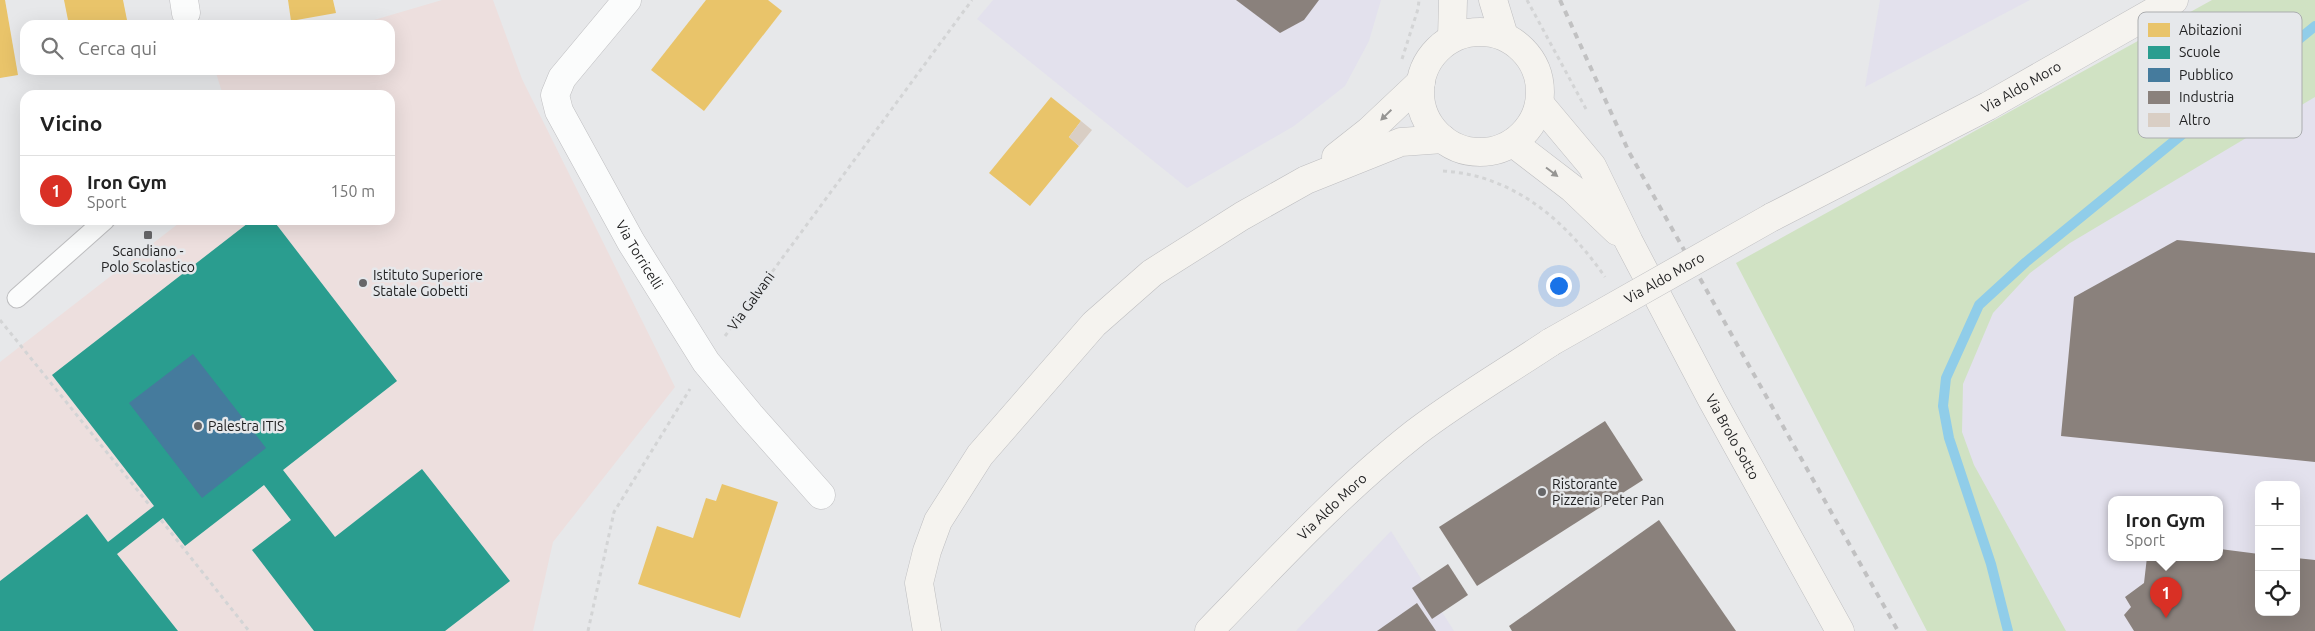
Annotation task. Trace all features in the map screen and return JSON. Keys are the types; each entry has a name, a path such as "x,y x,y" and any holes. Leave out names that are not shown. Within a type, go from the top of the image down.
{"main road":[{"path":"1452,38 1454,0"},
{"path":"1493,0 1504,36"},
{"name":"Via Aldo Moro","path":"2153,12 2174,0"},
{"name":"Via Aldo Moro","path":"1209,631 1351,487 1415,433 1551,342 1772,217 1988,106 2138,21"},
{"path":"1469,32 1487,32 1504,36 1518,45 1530,57 1537,72 1541,87 1540,104 1534,119 1525,132 1513,143 1499,149 1485,152 1470,151 1456,147 1443,139 1432,127 1424,113 1421,98 1421,82 1424,69 1431,56 1452,38 1469,32"},
{"path":"1306,180 1369,131 1421,82"},
{"name":"Via Brolo Sotto","path":"1540,104 1592,166 1628,242 1710,398 1840,631"},
{"path":"927,631 919,583 927,551 938,521 980,455 1094,324 1152,273 1242,216 1306,180 1401,142 1443,139"},
{"name":"Via Brolo Sotto","path":"1513,143 1573,189 1628,242"}],"street":[{"name":"Via Torricelli","path":"627,0 562,78 556,95 558,111 701,371 750,416 821,495"}],"lane":[{"path":"17,298 99,225"}],"path":[{"name":"Via Galvani","path":"588,631 614,512 701,371 972,0"},
{"path":"0,320 151,507"},
{"path":"161,520 249,631"}],"shaded area":[{"name":"Istituto Superiore Statale Gobetti","path":"442,0 493,0 522,79 675,387 553,542 533,631 0,631 0,362 177,225 395,225 395,90 221,90 217,75 395,75 395,20 374,20"},
{"path":"993,0 1381,0 1369,41 1345,86 1294,126 1187,188 977,19"},
{"path":"1880,0 2030,0 1865,87"},
{"path":"2315,14 2315,631 1979,631 1802,319 2138,119 2138,138 2302,138 2302,22"},
{"path":"1391,531 1454,631 1296,631"}],"green space":[{"path":"2212,0 2315,0 2315,97 2302,105 2302,12 2190,12"},
{"path":"2138,41 2138,138 2246,138 2070,243 2030,273 1993,313 1963,384 1962,432 1974,465 2066,631 1927,631 1736,263"}],"building: Abitazioni":[{"path":"0,0 5,0 18,75 0,78"},
{"path":"64,0 123,0 127,20 68,20"},
{"path":"288,0 333,0 336,13 291,20"},
{"path":"706,0 768,0 782,11 704,111 651,70"},
{"path":"1051,97 1081,121 1069,137 1079,146 1030,206 989,173"},
{"path":"722,484 778,502 740,618 638,584 657,526 693,538 706,498 716,501"}],"building: Scuole":[{"path":"246,225 277,225 397,381 283,470 335,537 422,469 510,581 445,631 314,631 252,550 291,520 264,485 185,546 163,518 117,554 178,631 0,631 0,581 87,514 108,542 154,506 52,375"}],"building: Pubblico":[{"name":"Palestra ITIS","path":"193,354 266,448 202,498 129,403"}],"building: Industria":[{"path":"1236,0 1319,0 1304,20 1280,33"},
{"path":"2177,240 2315,253 2315,462 2061,436 2074,297"},
{"path":"1605,421 1643,480 1477,586 1439,527"},
{"path":"1659,520 1736,631 1512,631 1509,626"},
{"path":"2223,549 2255,553 2255,616 2300,616 2300,558 2315,560 2315,631 2134,631 2124,615 2131,607 2125,597 2144,583 2147,561 2223,561"},
{"path":"1448,564 1468,595 1432,619 1412,588"},
{"path":"1417,603 1436,631 1377,631"}],"building: Altro":[{"path":"1081,121 1092,130 1079,146 1069,137"}],"waterway":[{"path":"2302,37 2315,26"},
{"path":"2008,631 1991,564 1949,438 1943,406 1946,378 1979,305 2026,262 2178,138"}],"railway":[{"path":"1560,0 1629,152 1898,631"}],"place":[{"name":"Scandiano - Polo Scolastico","path":"148,235"},
{"name":"Istituto Superiore Statale Gobetti","path":"363,283"},
{"name":"Palestra ITIS","path":"198,426"},
{"name":"Ristorante Pizzeria Peter Pan","path":"1542,492"},
{"name":"Iron Gym","path":"2166,618"}]}
